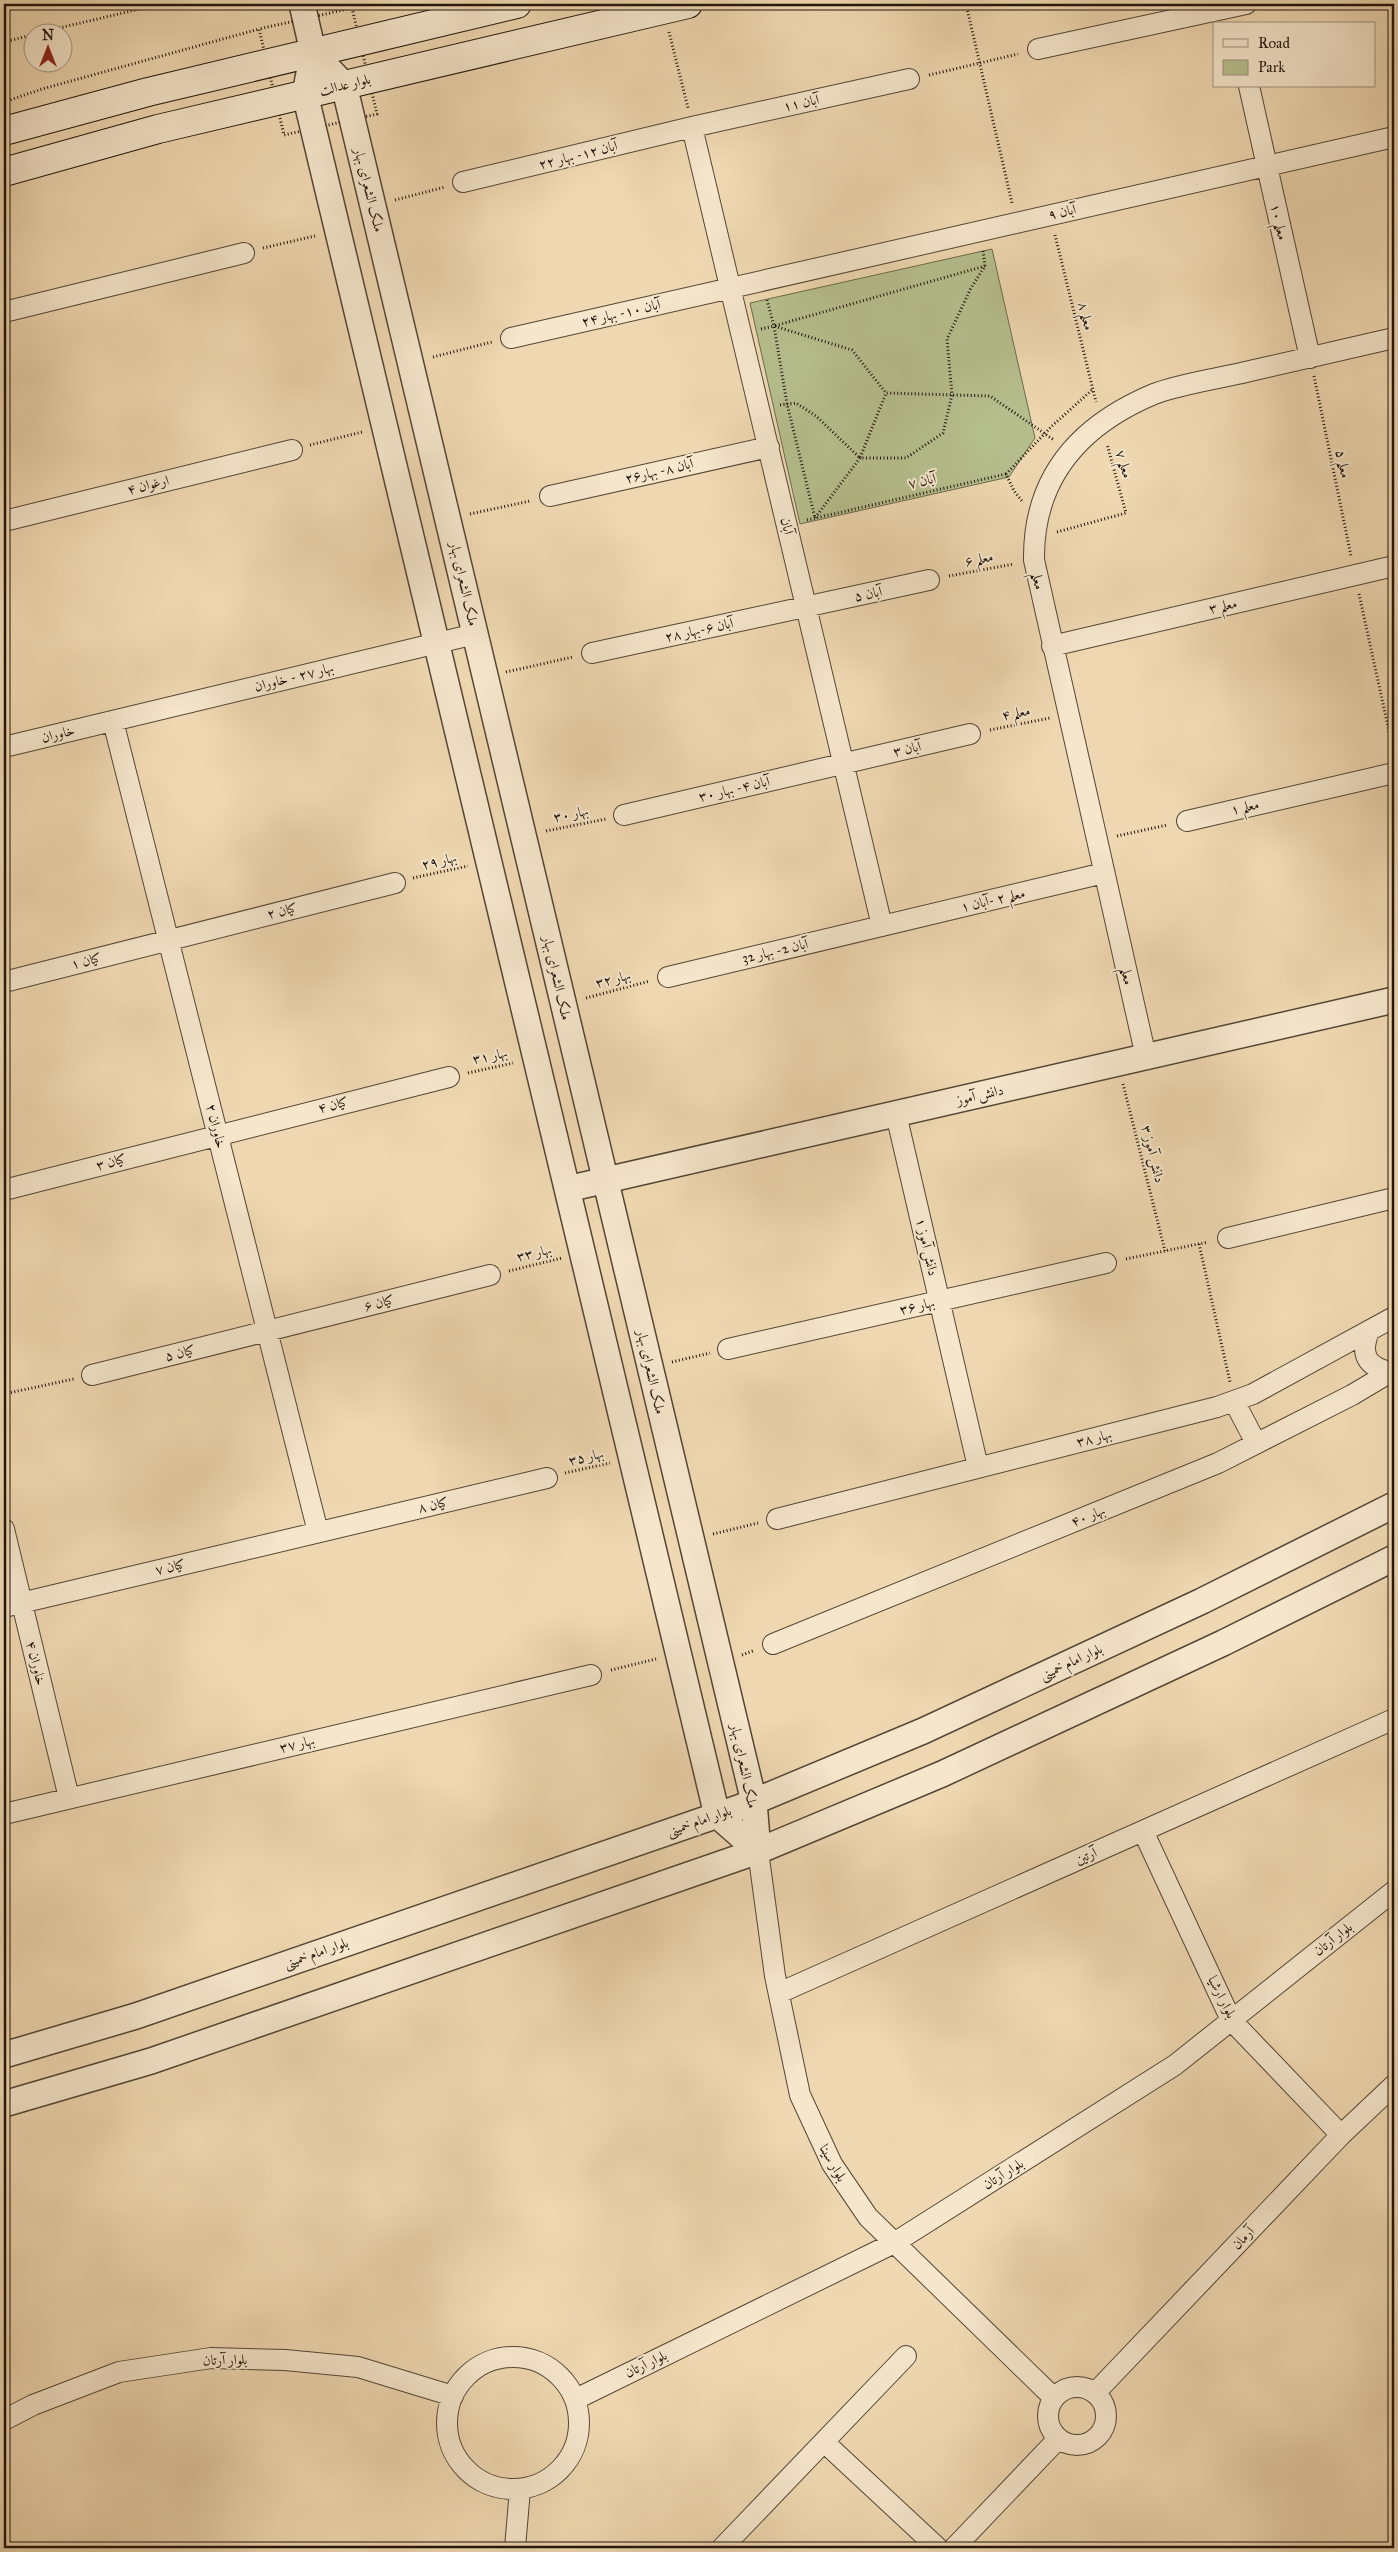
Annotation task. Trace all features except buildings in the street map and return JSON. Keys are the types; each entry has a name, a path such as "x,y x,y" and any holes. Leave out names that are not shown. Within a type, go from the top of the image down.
{"main road":[{"path":"4,131 148,92 517,4"},
{"name":"بلوار عدالت","path":"4,172 158,129 676,7"}],"street":[{"path":"302,4 313,52 305,94 630,1459 717,1815 758,1851"},
{"path":"1038,50 1237,12"},
{"name":"ملک الشعرای بهار","path":"313,52 344,85 754,1802 758,1851"},
{"name":"آبان ۱۱","path":"692,127 909,79"},
{"name":"معلم ۱۰","path":"1249,88 1310,358"},
{"name":"آبان ۱۲- بهار ۲۲","path":"463,182 692,127"},
{"name":"آبان","path":"692,127 882,926"},
{"name":"آبان ۹","path":"730,288 1394,137"},
{"path":"4,312 244,253"},
{"name":"آبان ۱۰- بهار ۲۴","path":"511,338 730,288"},
{"name":"معلم","path":"1146,1057 1034,560 1035,530 1039,505 1056,469 1100,421 1155,394 1394,338"},
{"name":"۲۶آبان ۸- بهار","path":"550,496 769,447"},
{"name":"ارغوان ۴","path":"4,521 292,450"},
{"name":"معلم ۳","path":"1052,646 1394,566"},
{"name":"آبان ۵","path":"807,607 929,580"},
{"name":"آبان ۶-بهار ۲۸","path":"592,653 807,607"},
{"name":"بهار ۲۷ - خاوران","path":"113,721 475,634"},
{"name":"خاوران","path":"4,747 113,721"},
{"name":"خاوران ۲","path":"113,721 318,1532"},
{"name":"آبان ۳","path":"844,764 970,734"},
{"name":"آبان ۴- بهار ۳۰","path":"624,815 844,764"},
{"name":"معلم ۱","path":"1186,821 1394,773"},
{"name":"معلم ۲ -آبان ۱","path":"882,926 1104,873"},
{"name":"کیان ۲","path":"169,940 395,882"},
{"name":"آبان 2- بهار 32","path":"668,977 882,926"},
{"name":"کیان ۱","path":"4,982 169,940"},
{"name":"دانش آموز","path":"567,1190 1394,1000"},
{"name":"کیان ۴","path":"218,1134 449,1077"},
{"name":"دانش آموز ۱","path":"896,1114 978,1467"},
{"name":"کیان ۳","path":"4,1190 218,1134"},
{"path":"1228,1238 1394,1198"},
{"name":"بهار ۳۶","path":"728,1350 1106,1263"},
{"name":"کیان ۶","path":"268,1331 490,1275"},
{"name":"بهار ۳۸","path":"777,1519 1234,1401 1253,1394 1394,1317"},
{"name":"کیان ۵","path":"92,1375 268,1331"},
{"path":"1369,1331 1364,1344 1367,1358 1377,1369 1393,1371"},
{"name":"بهار ۴۰","path":"773,1644 1218,1463 1393,1371"},
{"path":"1234,1401 1256,1443"},
{"name":"کیان ۸","path":"318,1532 547,1478"},
{"name":"بلوار امام خمینی","path":"4,2055 136,2016 754,1802 932,1727 1202,1601 1394,1505"},
{"name":"خاوران ۴","path":"4,1529 13,1604 69,1798"},
{"name":"کیان ۷","path":"13,1604 318,1532"},
{"path":"4,2104 151,2061 758,1851 942,1774 1222,1643 1394,1558"},
{"name":"بهار ۳۷","path":"4,1814 591,1674"},
{"name":"آرتین","path":"778,1993 1394,1719"},
{"name":"بلوار ارشیا","path":"1143,1831 1231,2020 1341,2135"},
{"name":"بلوار سینا","path":"758,1851 778,1993 800,2095 828,2156 868,2217 1054,2398"},
{"name":"بلوار آرتان","path":"576,2399 894,2243 1174,2064 1394,1891"},
{"name":"آرمان","path":"1095,2393 1341,2135 1394,2085"},
{"path":"722,2548 906,2356"},
{"path":"506,2357 524,2357 541,2362 556,2371 568,2384 576,2399 580,2416 579,2433 574,2450 566,2465 553,2476 537,2485 520,2489 486,2484 460,2462 451,2447 447,2430 448,2412 452,2396 462,2381 474,2369 490,2361 506,2357"},
{"name":"بلوار آرتان","path":"4,2420 33,2404 119,2372 211,2358 285,2360 358,2367 452,2396"},
{"path":"1074,2387 1089,2389 1095,2393 1104,2406 1106,2413 1106,2421 1100,2435 1080,2446 1064,2443 1058,2439 1049,2427 1047,2419 1047,2412 1054,2398 1066,2389 1074,2387"},
{"path":"954,2548 1058,2439"},
{"path":"824,2442 938,2548"},
{"path":"515,2548 520,2489"}],"path":[{"path":"72,25 161,4"},
{"path":"966,4 1016,223"},
{"path":"676,7 692,127"},
{"path":"4,102 42,89 259,29"},
{"path":"4,42 22,38"},
{"path":"909,79 1038,50"},
{"path":"373,206 463,182"},
{"name":"معلم ۸","path":"1050,215 1100,421"},
{"path":"244,253 338,230"},
{"path":"759,408 796,402 816,416 860,458 906,458 943,433 952,395 946,339 970,288 986,266 980,231"},
{"path":"741,332 774,326 986,266"},
{"path":"762,281 774,326 787,404 815,518"},
{"path":"774,326 852,350 886,393 990,396 1071,452"},
{"path":"410,363 511,338"},
{"name":"معلم ۵","path":"1310,358 1354,576 1394,757"},
{"path":"1035,530 1006,474 1045,433 1093,390"},
{"path":"815,518 860,458 886,393"},
{"name":"معلم ۷","path":"1035,530 1126,513 1100,421"},
{"path":"292,450 385,426"},
{"name":"آبان ۷","path":"787,524 1006,474"},
{"path":"448,519 550,496"},
{"name":"معلم ۶","path":"929,580 1034,560"},
{"path":"486,676 592,653"},
{"name":"معلم ۴","path":"970,734 1068,714"},
{"name":"بهار ۳۰","path":"523,836 624,815"},
{"path":"1096,840 1186,821"},
{"name":"بهار ۲۹","path":"395,882 488,861"},
{"name":"بهار ۳۲","path":"563,1003 668,977"},
{"name":"بهار ۳۱","path":"449,1077 535,1058"},
{"name":"دانش آموز ۳","path":"1118,1064 1166,1251"},
{"path":"1106,1263 1228,1238"},
{"path":"1199,1244 1234,1401"},
{"name":"بهار ۳۳","path":"490,1275 582,1254"},
{"path":"650,1366 728,1350"},
{"path":"4,1394 92,1375"},
{"name":"بهار ۳۵","path":"547,1478 630,1459"},
{"path":"690,1539 777,1519"},
{"path":"720,1662 773,1644"},
{"path":"591,1674 678,1654"}],"green space":[{"path":"992,249 1035,438 1009,477 800,524 750,303"}]}
